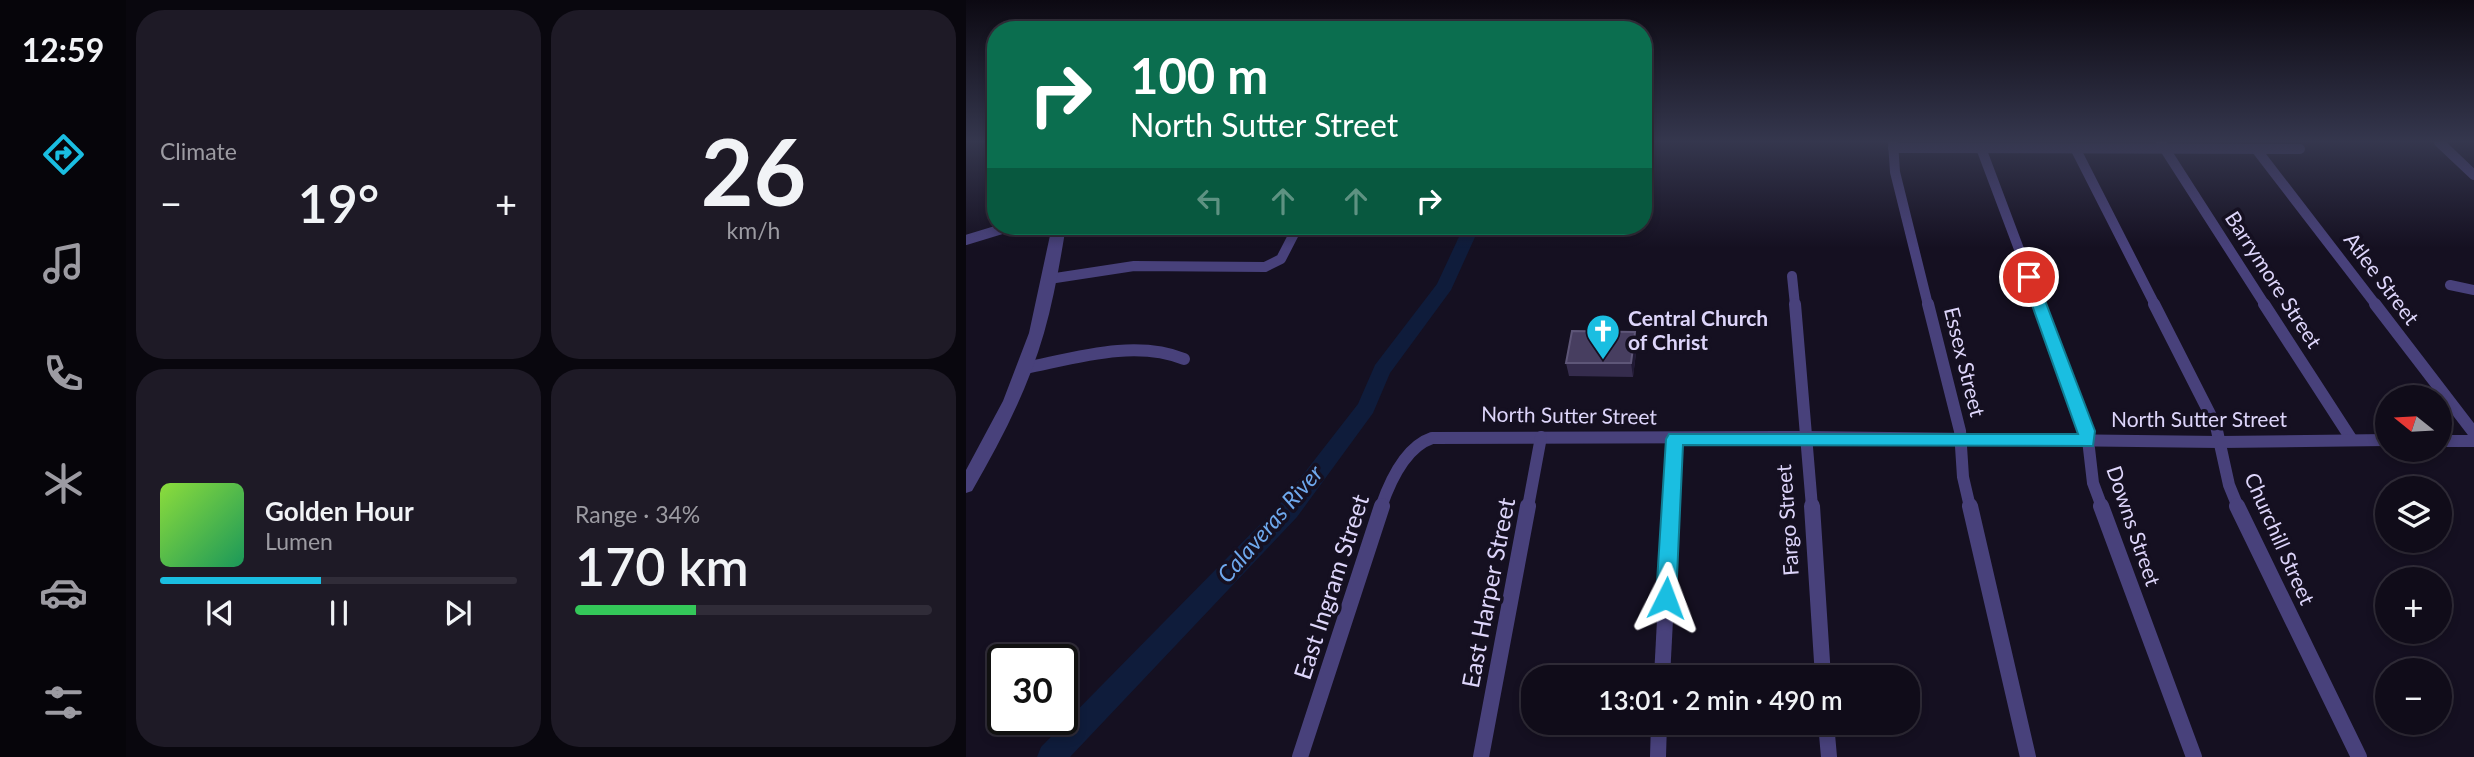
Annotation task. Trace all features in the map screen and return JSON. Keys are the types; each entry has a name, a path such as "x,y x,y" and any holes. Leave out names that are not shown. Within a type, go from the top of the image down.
{"street":[{"name":"Essex Street","path":"1896,177 1961,440 1963,477 2028,757"},
{"name":"Downs Street","path":"1992,177 2087,431 2093,483 2194,757"},
{"name":"Churchill Street","path":"2089,177 2216,426 2229,485 2238,506 2359,757"},
{"name":"Barrymore Street","path":"2184,177 2352,440"},
{"name":"Atlee Street","path":"2278,177 2474,433"},
{"path":"966,240 987,234"},
{"path":"969,478 996,432 1025,368 1044,309 1057,235"},
{"path":"1049,279 1134,266 1265,267 1281,259 1293,235"},
{"name":"Fargo Street","path":"1792,276 1807,438 1822,665"},
{"path":"2450,285 2474,290"},
{"path":"1025,368 1120,352 1154,351 1178,355 1184,359"},
{"name":"North Sutter Street","path":"1423,441 1443,436 2220,442 2375,440"},
{"name":"East Harper Street","path":"1481,757 1541,437"},
{"path":"1663,665 1675,439"},
{"name":"East Ingram Street","path":"1300,757 1385,496 1408,453 1423,441"},
{"path":"2452,441 2474,441"},
{"path":"1658,757 1659,735"},
{"path":"1827,735 1829,757"}],"building":[{"path":"1572,331 1635,332 1631,363 1566,363"}],"waterway":[{"name":"Calaveras River","path":"1051,757 1289,510 1366,408 1382,370 1445,286 1468,235"}],"place":[{"name":"Central Church of Christ","path":"1603,361"}],"route":[{"path":"1666,598 1675,439 2087,441 2087,431 2029,277"}]}
